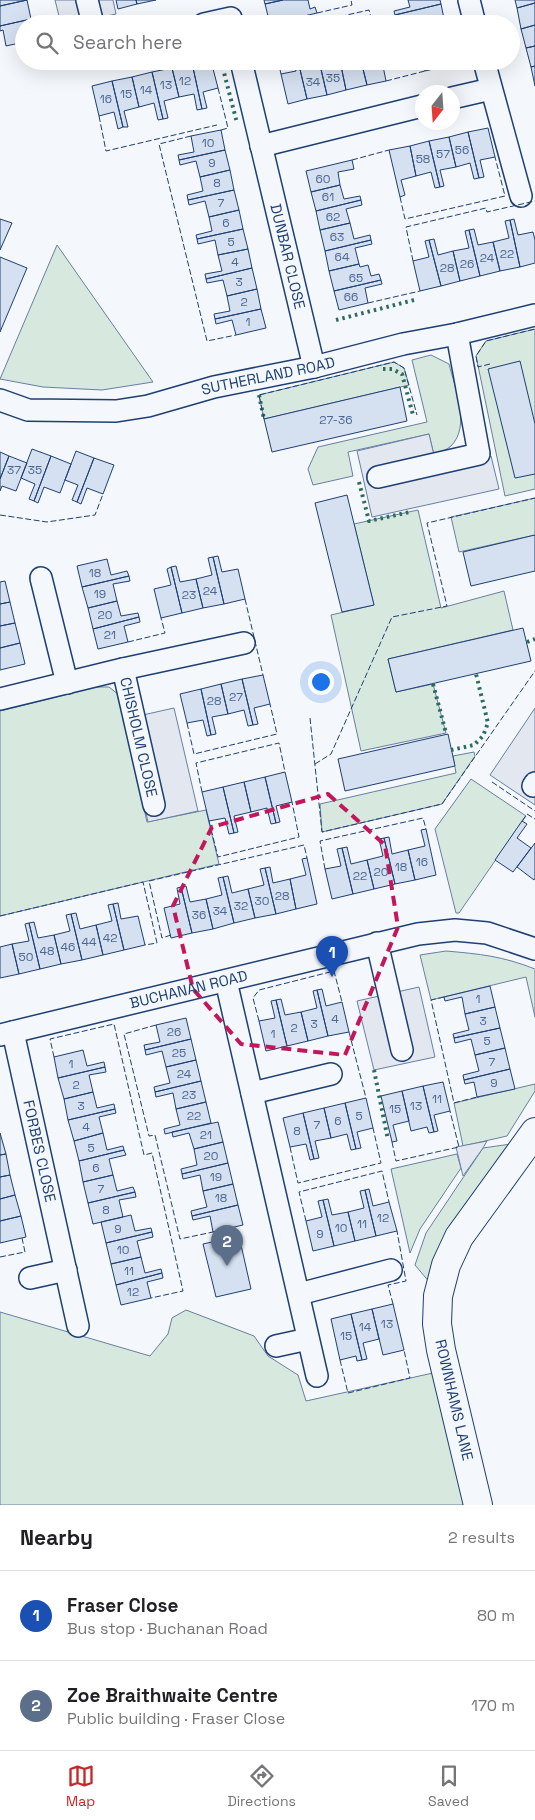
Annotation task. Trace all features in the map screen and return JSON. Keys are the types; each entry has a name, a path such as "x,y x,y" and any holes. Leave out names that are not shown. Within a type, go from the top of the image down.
{"street":[{"path":"88,0 91,15"},
{"path":"469,0 473,15"},
{"name":"DUNBAR CLOSE","path":"243,70 314,367"},
{"path":"486,70 521,196"},
{"path":"460,96 491,89"},
{"path":"261,146 415,108"},
{"name":"SUTHERLAND ROAD","path":"0,400 28,410 116,411 148,406 214,387 314,367 403,344 457,334 535,314"},
{"path":"378,477 479,454 457,334"},
{"path":"41,578 67,683"},
{"name":"CHISHOLM CLOSE","path":"0,699 244,642"},
{"name":"CHISHOLM CLOSE","path":"123,669 154,805"},
{"name":"BUCHANAN ROAD","path":"6,1034 418,934 455,930 487,933 519,942 535,949"},
{"path":"377,943 402,1050"},
{"path":"226,981 317,1376"},
{"name":"FORBES CLOSE","path":"6,1034 66,1270 78,1326"},
{"path":"252,1093 331,1074"},
{"name":"ROWNHAMS LANE","path":"478,1505 441,1350 438,1296 446,1265 459,1237 535,1132"},
{"path":"30,1278 66,1270"},
{"path":"299,1294 390,1270"},
{"path":"276,1346 308,1339"}],"highlighted area":[{"path":"328,794 385,845 398,927 345,1055 241,1044 193,989 173,906 212,827"}],"shaded area":[{"path":"55,0 113,0 116,14 112,15 59,15"},
{"path":"57,245 153,382 102,390 43,387 0,379"},
{"path":"535,329 535,489 505,496 476,356 486,341"},
{"path":"431,355 449,364 458,395 461,418 460,428 457,438 451,446 434,455 429,434 348,452 353,476 313,485 308,469 318,447 427,422 412,360"},
{"path":"394,362 404,368 409,385 264,419 259,395"},
{"path":"429,434 437,468 491,456 499,489 372,517 357,451"},
{"path":"535,498 535,535 459,552 451,517"},
{"path":"418,510 441,608 504,591 513,630 388,659 396,692 433,684 446,733 361,751 331,615 374,605 354,524"},
{"path":"96,687 109,687 119,695 147,822 206,810 219,864 0,916 0,711"},
{"path":"174,708 198,811 148,822 125,719"},
{"path":"535,708 535,805 490,775"},
{"path":"474,752 475,756 442,804 322,832 320,804 456,773 453,756"},
{"path":"471,779 526,816 459,913 456,913 435,829"},
{"path":"446,951 491,956 535,969 535,1017 526,977 431,1000 420,955"},
{"path":"419,987 435,1057 374,1070 357,1001"},
{"path":"535,1084 535,1091 507,1136 463,1146 454,1103"},
{"path":"487,1141 483,1148 463,1176 456,1147"},
{"path":"511,1144 431,1284 415,1265 426,1233 483,1148"},
{"path":"457,1154 461,1168 420,1229 410,1253 391,1169"},
{"path":"186,1310 254,1336 268,1356 298,1375 306,1401 433,1373 465,1505 0,1505 0,1312 150,1356 168,1334 172,1318"}],"building":[{"path":"0,0 27,0 0,6"},
{"path":"27,0 30,15 15,15 15,23 0,26 0,6"},
{"path":"116,0 136,0 137,4 118,9"},
{"path":"136,0 156,0 137,4"},
{"path":"264,0 283,0 265,4"},
{"path":"283,0 308,0 310,9 315,7 317,13 308,15 268,15 265,4"},
{"path":"408,0 440,0 441,4 395,15 394,11 410,7"},
{"path":"515,0 535,0 535,3 517,8"},
{"path":"535,3 535,25 521,29 520,15 518,15 517,8"},
{"path":"441,4 443,15 395,15"},
{"path":"15,23 15,44 6,46 3,30 0,31 0,26"},
{"path":"535,25 535,46 526,48 521,29"},
{"path":"535,46 535,66 531,67 526,48"},
{"path":"535,66 535,86 531,67"},
{"path":"172,70 194,70 202,109 197,110 194,94 179,97"},
{"path":"172,70 179,97 164,101 168,118 163,119 152,72"},
{"path":"194,70 213,70 218,88 203,92 207,108 202,109"},
{"path":"300,70 307,99 288,104 281,74"},
{"path":"300,70 321,70 327,95 307,99"},
{"path":"321,70 342,70 346,90 327,95"},
{"path":"342,70 363,70 367,85 346,90"},
{"path":"363,70 384,70 386,81 367,85"},
{"path":"152,72 163,119 158,120 154,103 139,107 132,77"},
{"path":"132,77 139,107 124,111 128,127 123,127 112,81"},
{"path":"112,81 123,127 118,129 114,112 99,116 92,86"},
{"path":"488,128 495,157 480,160 484,177 479,178 468,132"},
{"path":"221,130 225,150 179,160 178,155 194,152 191,136"},
{"path":"468,132 479,178 474,179 470,163 456,167 449,137"},
{"path":"449,137 456,167 440,170 444,186 440,187 429,141"},
{"path":"429,141 440,187 435,188 431,172 416,176 410,146"},
{"path":"410,146 416,176 401,180 405,195 400,197 389,150"},
{"path":"225,150 230,170 200,177 196,161 180,165 179,160"},
{"path":"352,160 354,169 338,172 340,185 311,192 306,171"},
{"path":"230,170 234,190 188,200 187,195 203,191 200,177"},
{"path":"340,185 344,199 360,196 361,200 316,211 311,192"},
{"path":"234,190 239,210 209,217 205,201 189,205 188,200"},
{"path":"361,200 362,205 346,209 350,223 320,230 316,211"},
{"path":"239,210 243,229 197,239 196,235 212,231 209,217"},
{"path":"0,219 12,223 0,250"},
{"path":"514,219 518,235 533,232 535,263 520,267 510,220"},
{"path":"510,220 520,267 500,271 493,242 509,238 505,221"},
{"path":"350,223 354,239 370,235 371,240 325,251 320,230"},
{"path":"243,229 248,249 218,255 215,240 198,244 197,239"},
{"path":"474,229 478,245 493,242 500,271 480,276 469,230"},
{"path":"469,230 480,276 460,281 453,251 469,248 465,231"},
{"path":"434,239 438,255 453,251 460,281 441,286 429,240"},
{"path":"371,240 372,244 355,248 359,264 329,271 325,251"},
{"path":"429,240 441,286 420,291 413,261 429,257 425,241"},
{"path":"248,249 252,268 206,279 205,274 222,271 218,255"},
{"path":"0,257 27,268 0,332"},
{"path":"359,264 360,267 368,265 371,276 379,274 381,280 334,291 329,271"},
{"path":"252,268 257,289 227,296 223,280 207,283 206,279"},
{"path":"381,280 382,284 365,288 368,303 339,310 334,291"},
{"path":"257,289 261,309 215,319 214,314 230,311 227,296"},
{"path":"261,309 266,328 236,335 232,320 216,324 215,319"},
{"path":"520,361 535,424 535,474 515,478 488,369"},
{"path":"400,387 407,421 272,452 264,419"},
{"path":"32,449 51,456 34,501 29,499 35,484 21,478"},
{"path":"76,451 94,458 77,502 72,500 78,485 65,480"},
{"path":"0,452 9,456 0,479"},
{"path":"9,456 27,463 16,491 2,486 0,491 0,479"},
{"path":"51,456 71,464 60,493 44,487 38,503 34,501"},
{"path":"94,458 114,465 103,494 87,488 81,504 77,502"},
{"path":"347,495 374,605 342,612 315,503"},
{"path":"535,535 535,571 471,586 463,552"},
{"path":"218,556 222,572 238,569 245,599 224,604 213,557"},
{"path":"213,557 224,604 203,608 196,579 212,575 208,558"},
{"path":"107,559 111,575 127,571 129,576 82,587 77,566"},
{"path":"176,566 180,582 196,579 203,608 182,613 171,567"},
{"path":"171,567 182,613 161,618 154,589 171,585 167,569"},
{"path":"129,576 130,581 113,584 117,601 88,608 82,587"},
{"path":"5,581 10,602 0,604 0,582"},
{"path":"117,601 121,616 138,613 139,617 93,629 88,608"},
{"path":"10,602 15,623 0,626 0,604"},
{"path":"139,617 140,622 124,626 128,642 98,649 93,629"},
{"path":"15,623 20,643 0,648 0,626"},
{"path":"523,628 531,661 396,692 388,659"},
{"path":"20,643 25,664 0,670 0,648"},
{"path":"263,675 270,704 254,708 258,724 253,725 242,679"},
{"path":"242,679 253,725 248,726 244,710 228,714 221,684"},
{"path":"221,684 228,714 212,717 216,734 211,735 201,689"},
{"path":"201,689 211,735 207,736 203,720 187,723 180,694"},
{"path":"448,734 455,766 345,791 338,759"},
{"path":"285,772 292,802 276,806 280,822 276,823 265,777"},
{"path":"265,777 276,823 271,824 267,808 251,812 244,782"},
{"path":"244,782 251,812 234,816 238,832 234,833 223,787"},
{"path":"223,787 234,833 229,834 225,818 209,821 202,792"},
{"path":"522,821 527,824 517,838 531,848 513,872 495,860"},
{"path":"426,829 436,875 415,880 408,850 425,846 421,830"},
{"path":"389,837 392,854 408,850 415,880 395,884 384,838"},
{"path":"384,838 395,884 374,889 367,860 383,856 379,839"},
{"path":"535,843 535,878 534,880 517,867"},
{"path":"347,847 351,864 367,860 374,889 353,894 342,848"},
{"path":"342,848 353,894 332,899 325,869 341,866 337,849"},
{"path":"307,858 317,904 296,909 290,879 306,875 302,859"},
{"path":"270,867 273,883 290,879 296,909 276,914 265,868"},
{"path":"265,868 276,914 255,918 248,889 264,885 260,869"},
{"path":"228,876 232,893 248,889 255,918 234,923 223,877"},
{"path":"223,877 234,923 213,929 206,899 222,895 218,878"},
{"path":"186,886 190,902 206,899 213,929 192,933 181,887"},
{"path":"181,887 192,933 171,938 164,908 180,904 177,888"},
{"path":"118,903 121,919 138,916 145,945 124,950 113,904"},
{"path":"113,904 124,950 103,955 96,925 112,921 108,905"},
{"path":"76,913 80,929 96,925 103,955 82,960 71,914"},
{"path":"71,914 82,960 61,964 54,935 70,931 66,915"},
{"path":"34,922 38,938 54,935 61,964 40,969 29,923"},
{"path":"29,923 40,969 19,974 12,944 29,941 25,924"},
{"path":"12,944 19,974 0,978 0,947"},
{"path":"490,986 495,1007 465,1014 462,997 445,1001 444,997"},
{"path":"322,989 326,1006 342,1002 349,1032 328,1036 317,990"},
{"path":"317,990 328,1036 308,1041 301,1012 317,1008 313,991"},
{"path":"281,999 285,1015 301,1012 308,1041 287,1046 276,1000"},
{"path":"276,1000 287,1046 266,1051 259,1021 275,1018 271,1001"},
{"path":"495,1007 500,1028 454,1038 453,1034 469,1030 465,1014"},
{"path":"186,1018 191,1039 145,1050 144,1045 160,1042 156,1025"},
{"path":"500,1028 505,1048 475,1055 471,1039 455,1043 454,1038"},
{"path":"191,1039 196,1060 166,1067 162,1051 146,1055 145,1050"},
{"path":"505,1048 510,1069 464,1080 463,1075 479,1071 475,1055"},
{"path":"83,1050 87,1066 104,1062 105,1067 58,1078 54,1057"},
{"path":"196,1060 201,1081 155,1092 154,1087 170,1083 166,1067"},
{"path":"105,1067 106,1072 89,1075 93,1092 64,1099 58,1078"},
{"path":"510,1069 515,1089 477,1097 474,1082 465,1084 464,1080"},
{"path":"201,1081 206,1102 176,1109 173,1093 156,1097 155,1092"},
{"path":"443,1082 450,1111 434,1115 438,1131 434,1132 423,1086"},
{"path":"423,1086 434,1132 429,1133 427,1127 411,1131 402,1091"},
{"path":"402,1091 409,1121 393,1125 397,1141 392,1142 381,1096"},
{"path":"93,1092 97,1108 114,1104 115,1109 68,1120 64,1099"},
{"path":"366,1098 373,1128 357,1132 361,1148 356,1149 345,1103"},
{"path":"206,1102 211,1123 165,1134 164,1129 180,1125 176,1109"},
{"path":"345,1103 356,1149 351,1150 347,1134 331,1138 324,1108"},
{"path":"324,1108 331,1138 315,1141 319,1158 314,1159 303,1113"},
{"path":"115,1109 116,1113 99,1117 103,1133 74,1141 68,1120"},
{"path":"303,1113 314,1159 310,1160 306,1144 290,1147 283,1118"},
{"path":"218,1122 223,1142 194,1149 189,1133 173,1137 172,1132"},
{"path":"0,1133 6,1154 0,1155"},
{"path":"103,1133 107,1150 123,1146 124,1150 79,1161 74,1141"},
{"path":"223,1142 228,1163 182,1174 181,1169 197,1165 194,1149"},
{"path":"124,1150 126,1155 109,1159 113,1175 83,1182 79,1161"},
{"path":"6,1154 10,1175 0,1177 0,1155"},
{"path":"228,1163 233,1184 203,1191 200,1175 183,1179 182,1174"},
{"path":"10,1175 15,1195 0,1199 0,1177"},
{"path":"113,1175 117,1191 133,1187 135,1192 88,1203 83,1182"},
{"path":"233,1184 238,1205 192,1216 191,1211 207,1207 203,1191"},
{"path":"369,1189 373,1206 389,1202 397,1231 376,1236 365,1190"},
{"path":"365,1190 376,1236 355,1241 348,1212 364,1208 360,1191"},
{"path":"135,1192 136,1197 119,1200 123,1217 93,1224 88,1203"},
{"path":"15,1195 21,1216 0,1221 0,1199"},
{"path":"328,1199 332,1215 348,1212 355,1241 334,1246 323,1200"},
{"path":"323,1200 334,1246 313,1251 306,1221 322,1217 318,1201"},
{"path":"238,1205 243,1225 213,1232 210,1216 193,1220 192,1216"},
{"path":"131,1215 135,1231 151,1228 152,1232 106,1243 101,1222"},
{"path":"21,1216 26,1237 0,1243 0,1221"},
{"path":"152,1232 153,1237 137,1241 141,1257 111,1264 106,1243"},
{"path":"239,1236 251,1289 216,1297 203,1244"},
{"path":"141,1257 145,1273 161,1269 162,1273 116,1285 111,1264"},
{"path":"162,1273 163,1278 147,1282 151,1298 121,1305 116,1285"},
{"path":"393,1304 404,1350 383,1355 372,1309"},
{"path":"372,1309 379,1339 363,1343 367,1359 362,1360 351,1314"},
{"path":"351,1314 362,1360 357,1361 356,1356 340,1360 331,1319"}],"hedge":[{"path":"223,70 237,123"},
{"path":"336,320 414,300"},
{"path":"383,369 392,369 402,374 413,415"},
{"path":"259,395 264,419"},
{"path":"359,482 369,521 410,512"},
{"path":"527,642 535,639"},
{"path":"451,750 474,745 483,736 488,723 476,674"},
{"path":"433,684 446,733"},
{"path":"374,1070 388,1140"}],"fence":[{"path":"317,13 352,5 351,0"},
{"path":"347,15 369,10 370,15"},
{"path":"280,70 281,74"},
{"path":"386,81 425,71"},
{"path":"218,88 228,128 221,130"},
{"path":"99,116 106,151 217,125"},
{"path":"191,136 159,144 207,341 236,335"},
{"path":"352,160 389,150"},
{"path":"400,197 405,219 505,196 495,157"},
{"path":"413,261 406,227 486,208 487,212 535,201"},
{"path":"368,303 420,291"},
{"path":"490,364 478,367 476,356 486,341 535,329"},
{"path":"264,419 259,395 394,362 404,368 417,415"},
{"path":"0,515 47,522 95,515 103,494"},
{"path":"315,764 331,754 392,617 447,606 427,523 535,498"},
{"path":"245,599 263,675"},
{"path":"128,642 165,633 161,618"},
{"path":"310,718 322,832 442,804 535,671"},
{"path":"187,723 194,754 277,734 270,704"},
{"path":"202,792 196,763 279,743 285,772"},
{"path":"492,782 535,811"},
{"path":"209,821 218,857 299,837 292,802"},
{"path":"522,821 527,814 535,819"},
{"path":"325,869 320,841 423,818 426,829"},
{"path":"171,935 162,938 149,881 304,845 307,858"},
{"path":"0,916 143,882 157,943 145,945"},
{"path":"259,1021 253,998 259,990 334,971 342,1002"},
{"path":"444,997 431,1000 454,1103 477,1097"},
{"path":"54,1057 50,1039 114,1024 144,1155 152,1153 183,1291 151,1298"},
{"path":"156,1025 124,1034 149,1136 155,1135 180,1239 213,1232"},
{"path":"349,1032 366,1098"},
{"path":"392,1142 396,1161 459,1147 450,1111"},
{"path":"290,1147 298,1183 381,1163 373,1128"},
{"path":"306,1221 299,1192 382,1171 389,1202"},
{"path":"393,1304 388,1285 406,1281 397,1231"},
{"path":"0,1257 25,1252 22,1238"},
{"path":"340,1360 348,1393 410,1378 404,1350"}],"place":[{"name":"Fraser Close","path":"332,977"},
{"name":"Zoe Braithwaite Centre","path":"227,1266"}]}
